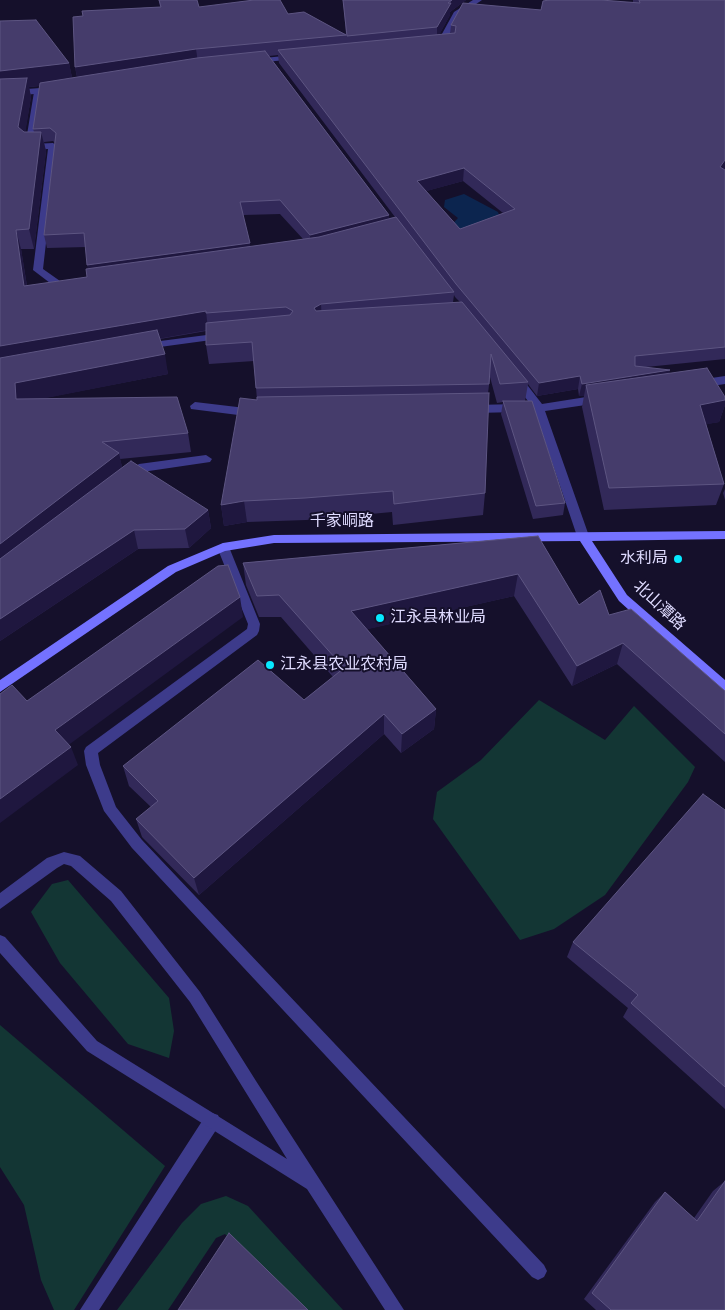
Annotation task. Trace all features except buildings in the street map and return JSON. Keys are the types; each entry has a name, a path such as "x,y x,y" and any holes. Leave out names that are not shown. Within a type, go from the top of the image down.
{"main road":[{"name":"千家峒路","path":"0,687 172,569 223,547 274,539 725,535"},
{"name":"北山潭路","path":"583,536 623,598 725,688"}],"street":[{"path":"451,42 437,43 456,14 478,0"},
{"path":"243,62 272,63 307,56"},
{"path":"0,94 66,88"},
{"path":"38,92 29,147 53,146 38,270 57,284 78,285"},
{"path":"135,348 189,339 238,335"},
{"path":"508,369 539,408 583,536"},
{"path":"686,386 725,380"},
{"path":"460,409 539,408 607,397"},
{"path":"195,406 265,413"},
{"path":"116,484 139,468 206,459"},
{"path":"223,547 254,624 253,631 91,751 93,765 111,811 137,844 538,1271"},
{"path":"0,902 52,863 64,858 75,862 116,896 195,997 395,1310"},
{"path":"0,942 92,1046 314,1186"},
{"path":"89,1310 212,1121"}],"green space":[{"path":"539,700 605,740 634,706 695,767 688,782 605,895 554,929 520,940 433,819 437,792 481,760"},
{"path":"68,880 169,998 174,1031 169,1058 128,1044 60,963 31,912 52,884"},
{"path":"0,1025 165,1166 74,1310 54,1310 41,1280 24,1205 0,1167"},
{"path":"226,1196 248,1206 343,1310 304,1310 225,1234 216,1238 168,1310 117,1310 182,1223 201,1204"}],"water":[{"path":"464,194 498,212 500,218 481,235 449,228 458,218 444,207 445,200"}],"place":[{"name":"水利局","path":"678,559"},
{"name":"江永县林业局","path":"380,618"},
{"name":"江永县农业农村局","path":"270,665"}]}
